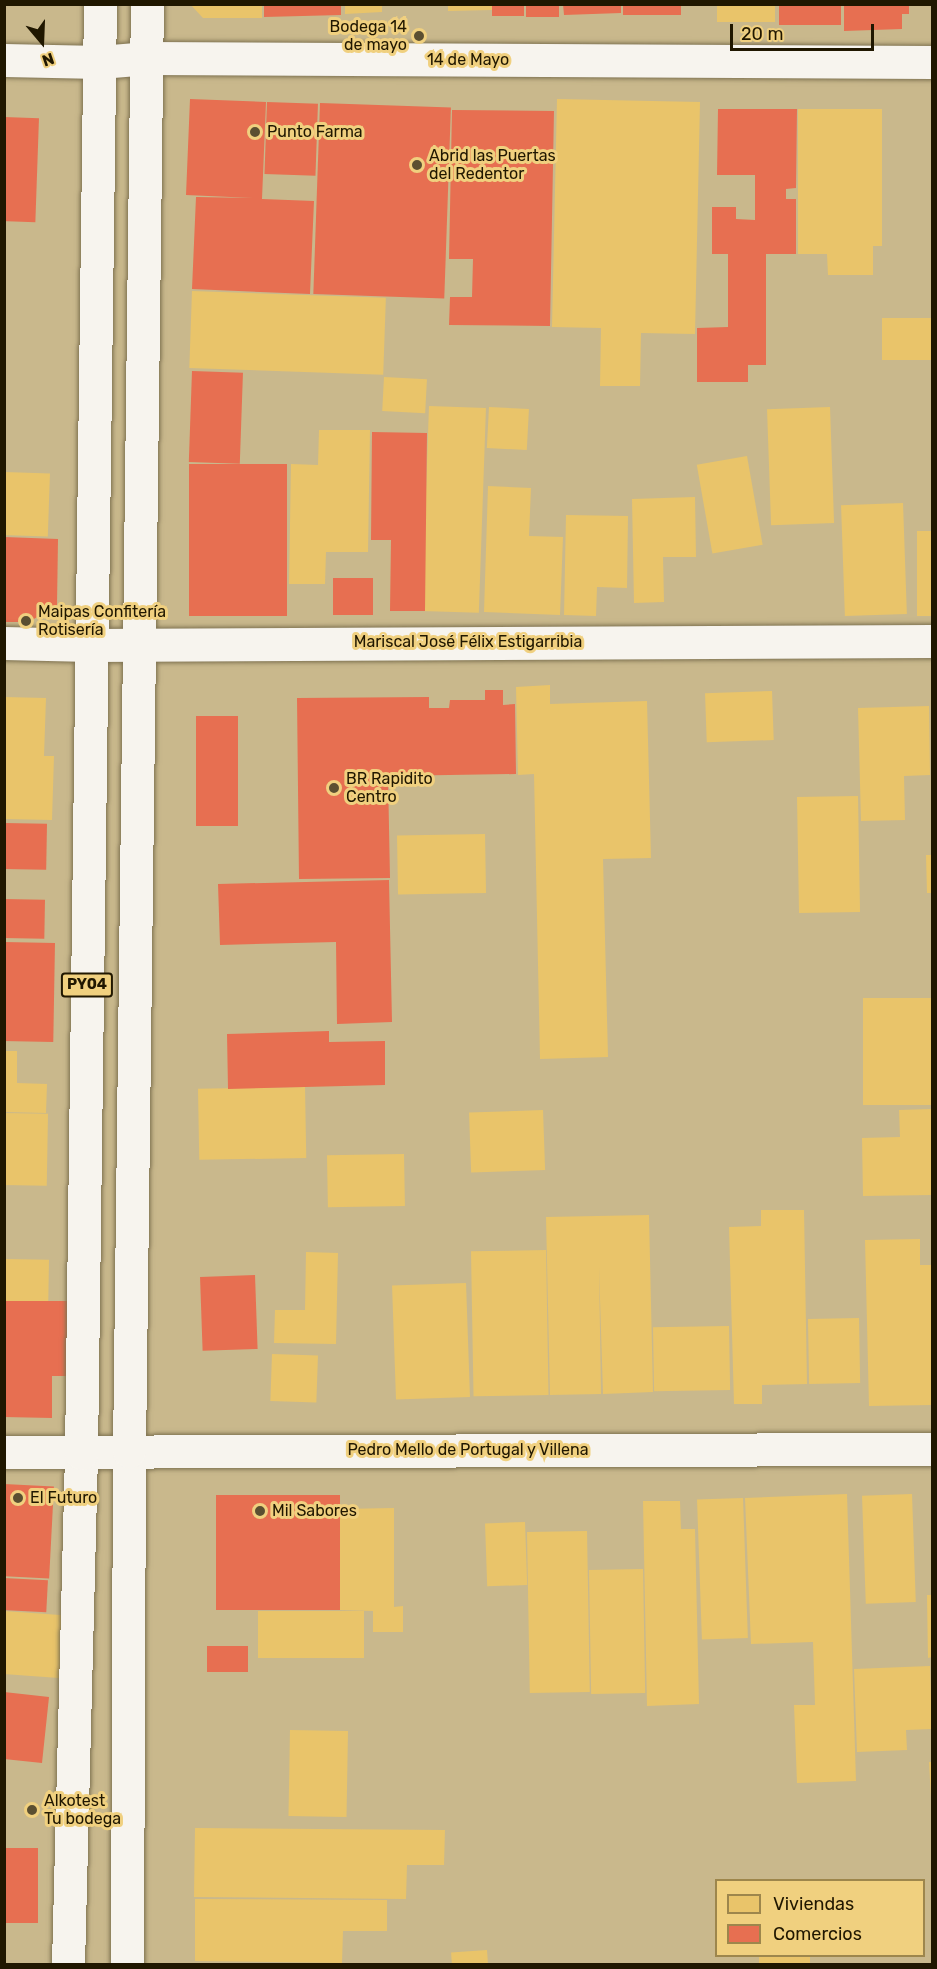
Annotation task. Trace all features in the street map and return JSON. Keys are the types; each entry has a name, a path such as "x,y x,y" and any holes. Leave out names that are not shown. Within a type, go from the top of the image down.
{"main road":[{"name":"PY04","path":"68,1965 81,1453 100,4"},
{"name":"PY04","path":"127,1965 129,1451 147,4"},
{"name":"14 de Mayo","path":"4,60 100,62 148,58 933,62"},
{"name":"Mariscal José Félix Estigarribia","path":"4,643 91,645 138,642 933,641"},
{"name":"Pedro Mello de Portugal y Villena","path":"4,1452 933,1449"}],"building: Viviendas":[{"path":"190,4 262,4 262,18 203,18"},
{"path":"345,4 382,4 382,12 345,14"},
{"path":"448,4 492,4 492,10 448,11"},
{"path":"717,4 775,4 775,22 717,22"},
{"path":"557,99 700,102 695,334 641,333 640,386 600,386 601,328 552,327"},
{"path":"798,109 882,109 882,246 873,246 873,275 828,275 827,254 798,254"},
{"path":"192,291 386,298 383,375 189,368"},
{"path":"882,318 932,318 932,360 882,360"},
{"path":"384,377 427,379 425,413 382,411"},
{"path":"429,406 486,408 479,613 422,611"},
{"path":"489,407 529,409 527,450 487,448"},
{"path":"830,407 834,523 771,525 767,409"},
{"path":"319,430 370,430 368,552 326,552 325,584 289,584 291,464 318,465"},
{"path":"747,456 763,545 712,553 697,465"},
{"path":"4,472 50,474 48,537 4,535"},
{"path":"488,486 531,488 529,536 563,537 560,615 484,612"},
{"path":"695,497 696,557 663,557 664,602 634,603 632,499"},
{"path":"903,503 907,614 845,616 841,505"},
{"path":"566,515 628,516 627,588 597,587 596,616 564,615"},
{"path":"917,531 932,531 932,616 917,616"},
{"path":"550,685 550,704 647,701 651,858 603,859 608,1057 540,1059 534,774 518,775 516,687"},
{"path":"772,691 774,740 707,742 705,693"},
{"path":"4,697 46,698 44,756 54,756 52,820 4,819"},
{"path":"929,706 930,775 904,776 905,820 861,821 858,708"},
{"path":"858,796 860,912 799,913 797,797"},
{"path":"485,834 486,893 398,895 397,836"},
{"path":"926,855 932,855 932,893 927,893"},
{"path":"863,998 932,998 932,1105 863,1105"},
{"path":"4,1051 17,1051 17,1083 47,1084 46,1113 4,1112"},
{"path":"305,1087 306,1158 199,1160 198,1089"},
{"path":"932,1109 932,1195 863,1196 862,1138 900,1137 899,1110"},
{"path":"543,1110 545,1170 471,1173 469,1113"},
{"path":"4,1113 48,1114 47,1186 4,1185"},
{"path":"404,1154 405,1206 328,1207 327,1155"},
{"path":"761,1210 804,1210 807,1384 762,1385 762,1404 734,1404 729,1227 761,1226"},
{"path":"649,1215 653,1392 603,1394 599,1267 601,1394 550,1395 546,1217"},
{"path":"920,1239 920,1265 932,1265 932,1405 869,1406 865,1240"},
{"path":"546,1250 549,1395 474,1396 471,1251"},
{"path":"306,1252 338,1253 336,1344 274,1343 275,1310 305,1310"},
{"path":"4,1259 49,1260 48,1302 4,1301"},
{"path":"466,1283 470,1397 396,1400 392,1286"},
{"path":"859,1318 860,1383 809,1384 808,1319"},
{"path":"729,1326 730,1390 654,1391 653,1327"},
{"path":"272,1354 318,1356 316,1403 270,1401"},
{"path":"847,1494 856,1781 797,1783 794,1705 815,1705 813,1642 751,1644 745,1498"},
{"path":"912,1494 916,1602 866,1604 862,1496"},
{"path":"743,1498 748,1638 702,1640 697,1500"},
{"path":"643,1501 680,1501 681,1529 695,1529 699,1704 647,1706"},
{"path":"394,1508 394,1607 403,1606 403,1632 373,1632 373,1611 340,1610 340,1509"},
{"path":"525,1522 527,1585 487,1586 485,1523"},
{"path":"587,1531 590,1692 530,1693 527,1532"},
{"path":"643,1569 645,1693 591,1694 589,1570"},
{"path":"927,1595 932,1595 932,1657 928,1658"},
{"path":"4,1611 67,1615 62,1678 4,1674"},
{"path":"258,1611 364,1611 364,1658 258,1658"},
{"path":"930,1666 932,1729 906,1730 907,1750 857,1752 854,1669"},
{"path":"290,1730 348,1731 346,1817 288,1816"},
{"path":"929,1762 932,1762 932,1797 931,1797"},
{"path":"195,1828 445,1830 444,1865 407,1865 406,1899 194,1897"},
{"path":"195,1899 387,1900 387,1931 343,1931 342,1963 195,1961"},
{"path":"487,1950 488,1964 452,1964 451,1953"},
{"path":"759,1957 810,1957 810,1964 759,1964"}],"building: Comercios":[{"path":"492,4 524,4 524,16 492,16"},
{"path":"526,4 559,4 559,17 526,17"},
{"path":"563,4 621,4 621,13 564,15"},
{"path":"623,4 681,4 681,15 623,15"},
{"path":"779,4 841,4 841,25 779,25"},
{"path":"844,4 909,4 909,14 902,14 902,29 844,31"},
{"path":"264,5 341,5 341,15 264,17"},
{"path":"190,99 266,102 262,199 314,201 310,294 192,289 196,197 253,198 186,195"},
{"path":"267,102 318,104 315,176 264,174"},
{"path":"320,103 451,108 444,298 313,294"},
{"path":"718,109 797,109 796,188 786,189 786,199 796,199 796,254 766,254 766,365 748,365 748,382 697,382 697,328 728,327 728,254 712,254 712,207 736,207 736,219 755,220 755,175 717,175"},
{"path":"452,110 554,111 550,326 449,325 450,297 472,297 473,259 449,259"},
{"path":"4,117 39,118 35,222 4,221"},
{"path":"192,371 243,373 240,464 189,462"},
{"path":"372,432 427,433 425,611 390,611 391,540 371,540"},
{"path":"189,464 287,464 287,616 189,616"},
{"path":"4,537 58,539 57,605 29,622 4,622"},
{"path":"333,578 373,578 373,615 333,615"},
{"path":"485,690 503,690 503,705 515,704 516,774 388,776 390,878 299,879 297,698 429,697 429,708 449,708 450,700 485,700"},
{"path":"196,716 238,716 238,826 196,826"},
{"path":"4,823 47,824 46,870 4,869"},
{"path":"389,880 392,1022 337,1024 336,942 220,945 218,884"},
{"path":"4,899 45,900 44,939 4,938"},
{"path":"4,942 55,943 53,1042 4,1041"},
{"path":"329,1031 329,1042 385,1041 385,1085 228,1089 227,1034"},
{"path":"255,1275 258,1349 203,1351 200,1277"},
{"path":"4,1301 70,1301 69,1376 52,1376 52,1418 4,1417"},
{"path":"4,1484 54,1487 49,1578 4,1576"},
{"path":"216,1495 340,1495 340,1610 216,1610"},
{"path":"4,1578 48,1580 46,1612 4,1610"},
{"path":"207,1646 248,1646 248,1672 207,1672"},
{"path":"4,1692 49,1697 42,1763 4,1759"},
{"path":"4,1848 38,1848 38,1923 4,1923"}],"place":[{"name":"Bodega 14 de mayo","path":"419,36"},
{"name":"Punto Farma","path":"255,132"},
{"name":"Abrid las Puertas del Redentor","path":"417,165"},
{"name":"Maipas Confitería Rotisería","path":"26,621"},
{"name":"BR Rapidito Centro","path":"334,788"},
{"name":"El Futuro","path":"18,1498"},
{"name":"Mil Sabores","path":"260,1511"},
{"name":"Alkotest Tu bodega","path":"32,1810"}]}
